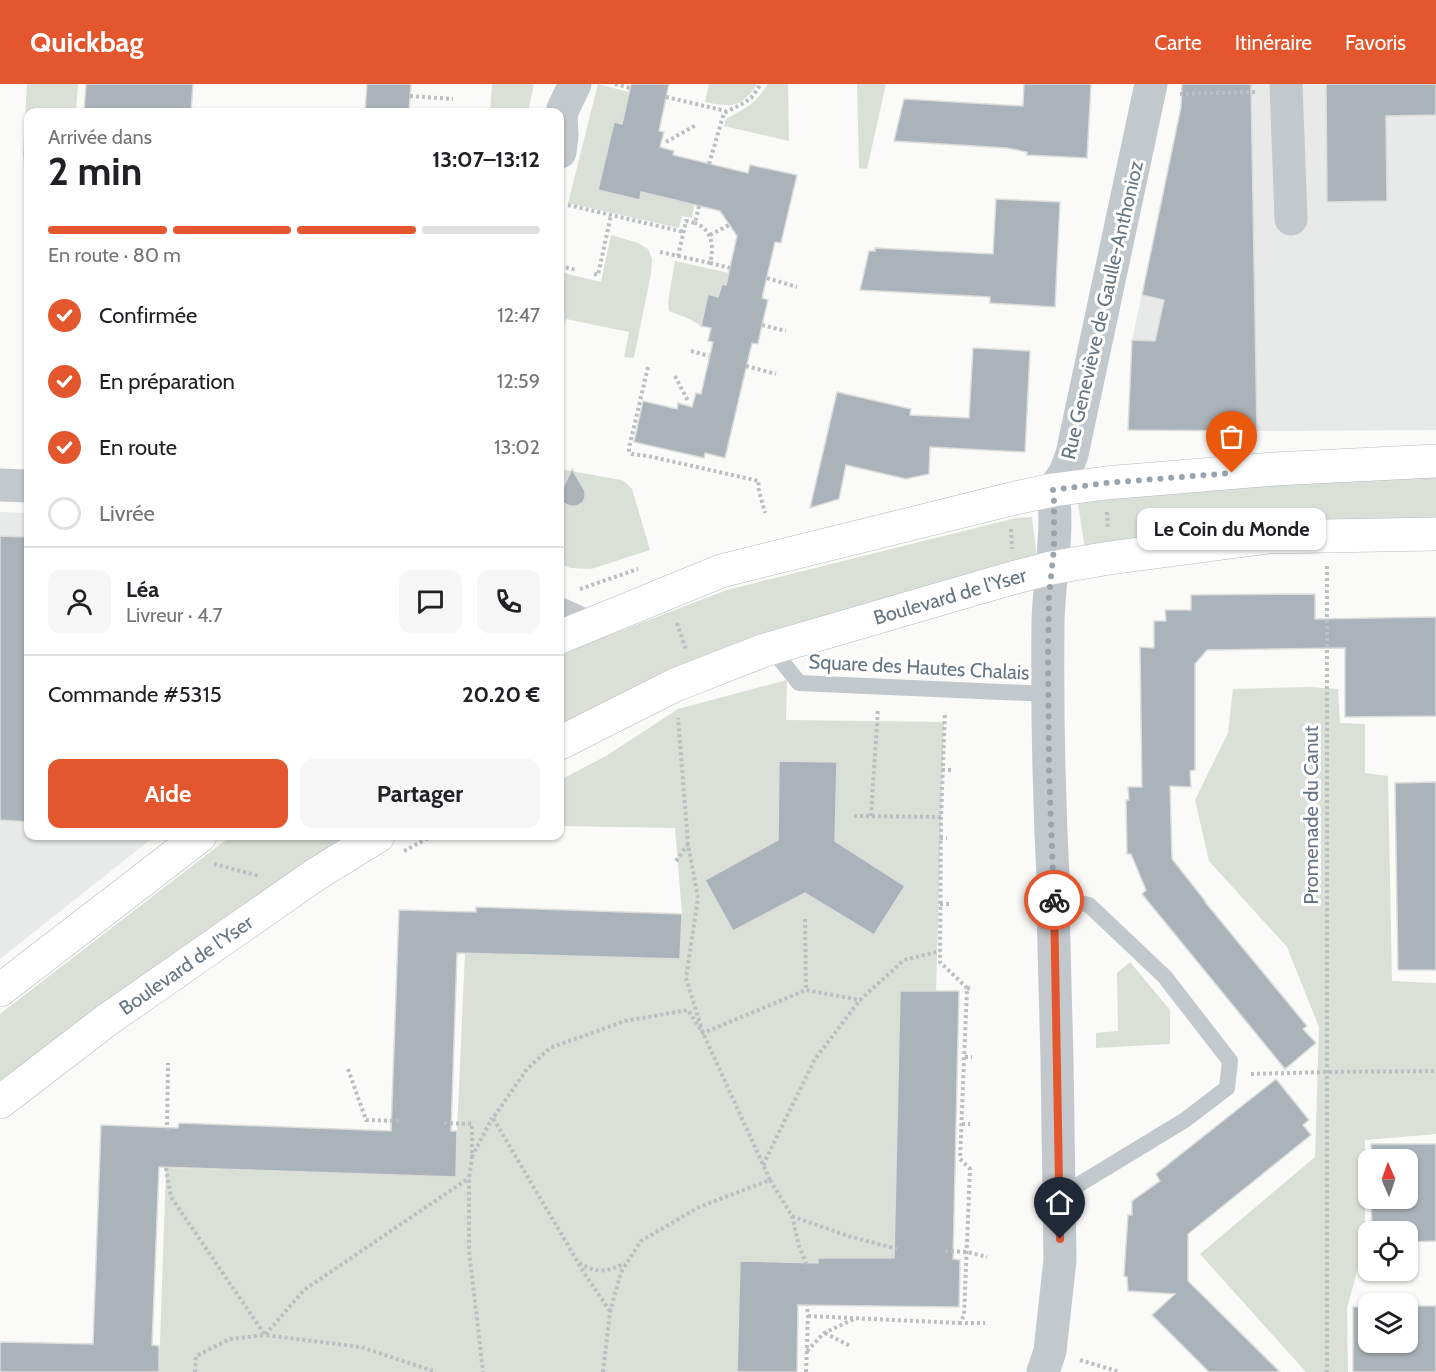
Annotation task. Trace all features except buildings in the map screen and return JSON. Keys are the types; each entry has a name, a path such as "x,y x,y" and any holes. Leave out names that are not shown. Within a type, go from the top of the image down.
{"main road":[{"path":"568,626 666,593 721,571 1053,490 1106,483 1274,469 1436,461"},
{"name":"Boulevard de l'Yser","path":"564,741 685,681 765,650 1051,568 1269,537 1436,534"},
{"path":"0,990 195,840"},
{"name":"Boulevard de l'Yser","path":"0,1102 107,1020 315,875 372,840"}],"street":[{"path":"563,108 574,84"},
{"path":"1286,87 1291,219"},
{"name":"Rue Geneviève de Gaulle-Anthonioz","path":"1053,490 1065,473 1072,454 1150,90"},
{"path":"0,485 24,486"},
{"path":"1047,1362 1060,1260 1048,694 1049,596 1054,548 1053,490"}],"lane":[{"name":"Square des Hautes Chalais","path":"765,650 780,659 799,683 1048,694"},
{"path":"1054,897 1089,905 1165,977 1230,1061 1227,1088 1185,1120 1060,1197"}],"path":[{"path":"615,84 630,88"},
{"path":"709,164 724,113 751,98 761,84"},
{"path":"1150,90 1286,87"},
{"path":"410,96 453,99"},
{"path":"666,97 726,111"},
{"path":"666,142 696,124"},
{"path":"568,205 684,232"},
{"path":"695,223 699,206"},
{"path":"594,274 598,275 611,215"},
{"path":"678,256 686,221 706,229 710,235 713,251 710,263"},
{"path":"710,235 729,225"},
{"path":"660,252 730,268"},
{"path":"564,267 576,270"},
{"path":"767,278 797,287"},
{"path":"762,325 786,331"},
{"path":"691,351 709,356"},
{"path":"746,366 776,374"},
{"path":"648,367 629,452 759,481 758,488 765,513"},
{"path":"675,376 688,401"},
{"path":"1011,499 1012,578"},
{"name":"Promenade du Canut","path":"1327,559 1327,1372"},
{"path":"666,593 685,681 688,844 698,898 686,978 703,1033 770,1180 792,1216 799,1246 808,1268"},
{"path":"871,816 879,687"},
{"path":"947,690 940,838 940,962 967,988 973,989"},
{"path":"942,770 952,770"},
{"path":"854,816 941,816"},
{"path":"940,838 947,838"},
{"path":"676,861 688,844"},
{"path":"217,864 256,875"},
{"path":"940,904 949,904"},
{"path":"805,919 806,990"},
{"path":"763,1165 815,1059 860,1000 904,960 940,951"},
{"path":"959,1323 964,1316 971,1194 970,1169 960,1160 967,988"},
{"path":"703,1033 806,990 860,1000"},
{"path":"472,1158 493,1118 527,1069 550,1048 625,1021 688,1010 703,1033"},
{"path":"965,1057 972,1057"},
{"path":"167,1131 168,1064"},
{"path":"348,1069 366,1120 399,1121"},
{"path":"1228,1075 1436,1071"},
{"path":"493,1118 578,1263 610,1312"},
{"path":"444,1123 472,1124 472,1158 469,1178 470,1250 483,1372"},
{"path":"962,1124 970,1124"},
{"path":"166,1168 171,1197 265,1335"},
{"path":"265,1335 304,1290 469,1178"},
{"path":"603,1372 610,1312 621,1272 641,1241 699,1207 770,1180"},
{"path":"792,1216 848,1236 901,1250"},
{"path":"945,1251 967,1252 987,1257"},
{"path":"578,1263 589,1269 602,1271 627,1263"},
{"path":"806,1372 807,1305"},
{"path":"808,1316 985,1323"},
{"path":"807,1351 824,1333 855,1318"},
{"path":"824,1333 850,1346"},
{"path":"195,1372 196,1356 230,1339 265,1335 361,1347 436,1372"},
{"path":"1047,1362 1120,1372"}],"shaded area":[{"path":"27,84 78,84 76,108 26,108"},
{"path":"492,84 534,84 529,108 490,108"},
{"path":"598,84 629,92 622,124 614,123 598,190 639,200 641,192 694,205 692,218 682,216 679,228 568,203"},
{"path":"709,84 757,84 740,102 721,105 705,102"},
{"path":"768,84 788,84 789,141 724,126 726,119 750,105"},
{"path":"857,84 886,84 867,169 859,168"},
{"path":"1182,84 1436,84 1436,430 1128,430 1132,340 1183,101"},
{"path":"611,235 638,243 648,249 652,259 651,274 633,358 624,357 629,332 566,319 564,327 564,273 601,282"},
{"path":"675,261 729,273 726,285 721,284 718,297 708,294 701,326 669,311 668,302"},
{"path":"564,470 621,480 626,483 632,489 650,550 591,569 564,565"},
{"path":"1436,470 1436,524 1085,550 1078,503 1271,481"},
{"path":"0,512 24,513 24,840 150,840 0,959"},
{"path":"1032,517 1037,560 564,730 564,654 727,590 1016,518"},
{"path":"787,680 786,720 944,722 936,991 900,992 894,1240 901,1258 818,1258 817,1269 799,1262 740,1261 737,1372 159,1372 166,1168 455,1177 465,953 680,959 682,914 675,828 564,826 564,778 606,756 678,709","holes":["779,761 837,762 835,841 905,886 874,935 805,893 733,931 705,880 778,840"]},
{"path":"1309,687 1338,689 1340,723 1365,724 1365,773 1388,776 1392,981 1436,983 1436,1134 1365,1140 1365,1149 1358,1149 1358,1209 1365,1209 1365,1221 1358,1221 1358,1268 1347,1308 1348,1372 1306,1372 1200,1254 1315,1157 1319,1027 1287,947 1209,861 1195,800 1228,733 1233,689"},
{"path":"226,840 348,840 0,1090 0,1014"},
{"path":"1130,962 1170,1010 1170,1044 1096,1048 1096,1033 1118,1031 1117,973"}],"way so far":[{"path":"1054,900 1049,772 1048,655 1049,596 1054,548 1053,490 1106,483 1232,473"}],"place":[{"name":"Le Coin du Monde","path":"1232,473"}],"route":[{"path":"1054,900 1060,1239"}]}
